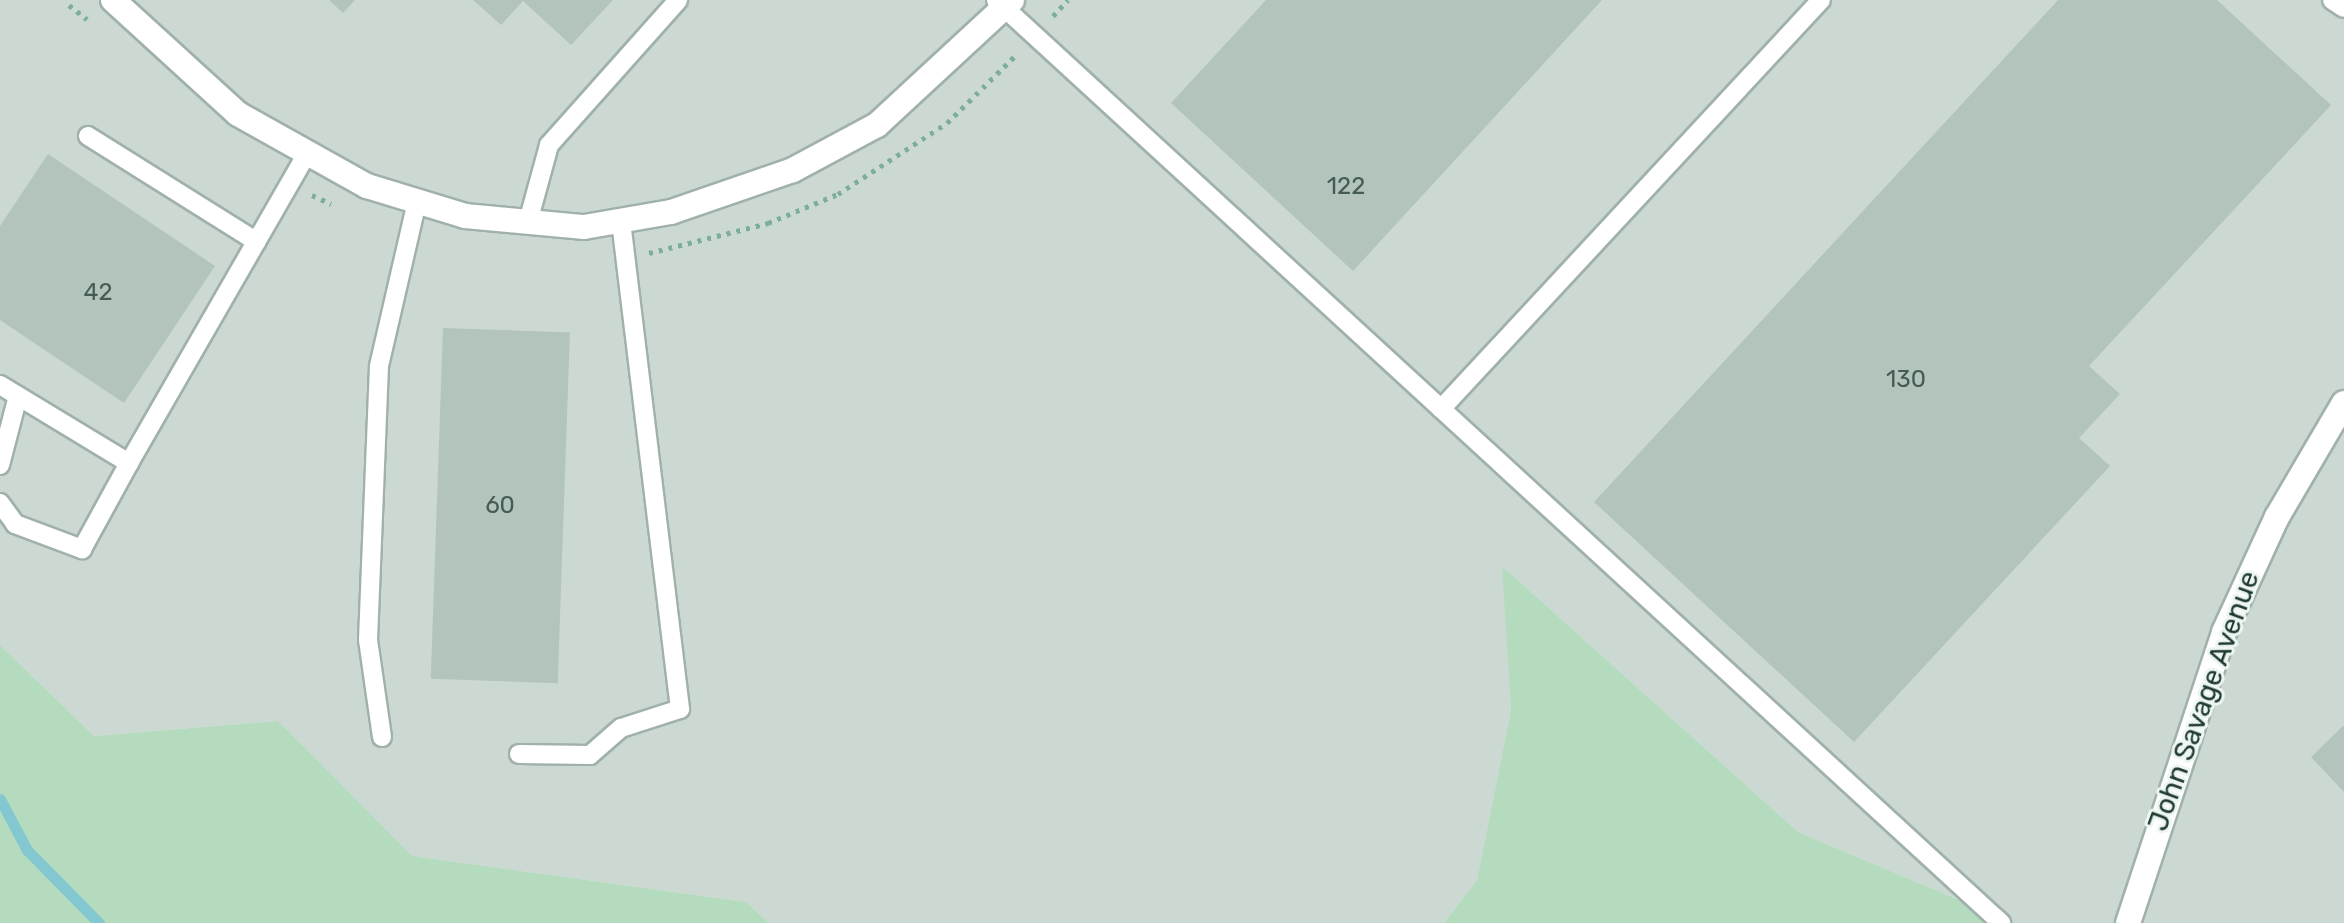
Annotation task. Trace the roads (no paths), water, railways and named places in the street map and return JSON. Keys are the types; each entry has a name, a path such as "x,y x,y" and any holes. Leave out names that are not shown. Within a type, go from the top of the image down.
{"street":[{"path":"113,0 238,114 367,186 465,216 584,227 671,212 793,170 877,125 1004,2"},
{"name":"John Savage Avenue","path":"2128,923 2224,632 2277,517 2344,403"}],"lane":[{"path":"528,222 549,145 678,0"},
{"path":"1441,409 1821,0"},
{"path":"2332,0 2344,8"},
{"path":"1004,2 1441,409 2001,923"},
{"path":"88,136 257,242"},
{"path":"0,503 15,524 82,549 307,153"},
{"path":"382,737 368,640 379,366 417,201"},
{"path":"519,754 590,755 621,728 680,709 629,255 621,221"},
{"path":"0,385 129,463"},
{"path":"0,465 18,396"}],"waterway":[{"path":"0,799 27,850 99,923"}]}
